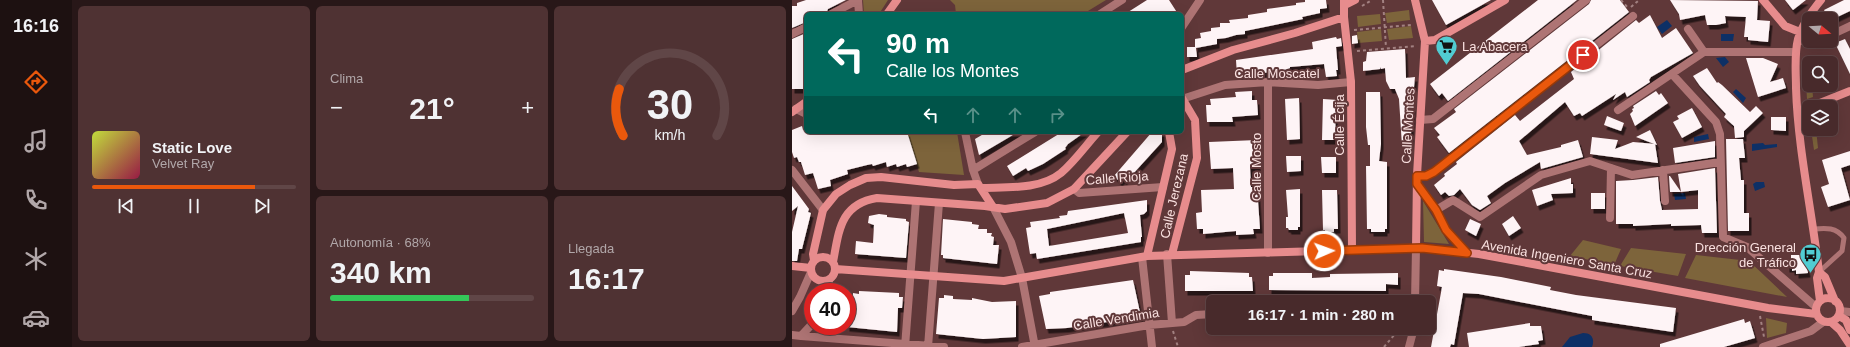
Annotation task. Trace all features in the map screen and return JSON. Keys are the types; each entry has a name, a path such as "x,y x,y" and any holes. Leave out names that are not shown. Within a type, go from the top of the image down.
{"street":[{"path":"834,12 858,0 859,12"},
{"path":"889,12 897,0"},
{"path":"1103,12 1122,0"},
{"path":"1184,24 1200,0"},
{"path":"1344,3 1355,0"},
{"name":"Calle Montes","path":"1415,0 1422,43 1417,176 1415,295"},
{"path":"1422,43 1435,40 1505,0"},
{"path":"1420,120 1433,119 1586,0"},
{"path":"1763,0 1785,26 1800,32"},
{"path":"1817,307 1817,278 1819,272 1797,112 1796,52 1800,32 1808,15 1820,0"},
{"name":"Calle Écija","path":"1344,3 1344,17 1351,82 1352,250"},
{"path":"1417,176 1426,176 1434,172 1633,16"},
{"path":"1184,69 1233,50 1295,33 1344,17"},
{"path":"1838,32 1850,26"},
{"path":"792,34 804,28"},
{"path":"1688,29 1704,52"},
{"path":"1618,110 1704,52 1796,52"},
{"path":"1672,74 1716,122 1720,134 1723,237 1747,247 1817,307 1827,322 1840,330 1850,344"},
{"name":"Calle Moscatel","path":"1184,97 1225,85 1268,82 1318,85 1351,82"},
{"name":"Calle Mosto","path":"1268,82 1268,253"},
{"path":"1828,100 1850,91"},
{"name":"Calle Jerezana","path":"1172,323 1170,254 1197,158 1195,120 1184,101"},
{"path":"794,110 804,103"},
{"path":"794,110 804,113"},
{"path":"1797,112 1802,110"},
{"path":"965,134 973,170 980,186 993,207 1011,242 1022,278 1035,346"},
{"path":"973,170 1032,134"},
{"path":"792,311 800,297 812,267 813,254 823,210 836,194 850,185 866,178 881,178 954,185 1031,185 1051,179 1061,173 1096,134"},
{"path":"812,267 818,280 829,280 834,273 840,226 846,214 865,200 877,198 1005,209 1048,203 1062,197 1074,189 1125,134"},
{"path":"1152,347 1144,256 1172,149 1169,134"},
{"path":"1436,210 1453,200 1480,217 1541,175 1590,161 1632,175 1720,162"},
{"path":"1610,218 1611,168"},
{"path":"792,170 823,210"},
{"path":"1663,170 1665,201"},
{"path":"1417,184 1436,210 1446,230 1467,253"},
{"name":"Calle Rioja","path":"1074,189 1079,194 1163,187"},
{"path":"905,346 916,201"},
{"path":"928,346 938,203"},
{"name":"Avenida Ingeniero Santa Cruz","path":"834,265 910,275 991,281 1022,278 1144,256 1170,254 1268,253 1416,248 1467,253 1768,308 1817,307 1828,298 1835,301"},
{"path":"792,266 812,267 824,256 834,265"},
{"path":"1819,272 1825,277 1839,314 1846,320 1850,330"},
{"path":"1764,344 1811,331 1839,314 1850,312"},
{"name":"Calle Vendimia","path":"1022,347 1035,346 1149,325 1184,322 1196,315 1206,314"},
{"path":"801,336 804,333"},
{"path":"792,335 905,346 944,347"},
{"path":"1409,347 1412,335"}],"lane":[{"path":"1814,230 1826,228 1833,229 1840,232 1844,238 1842,251 1819,272"}],"path":[{"path":"1360,7 1372,0"},
{"path":"1383,0 1386,48"},
{"path":"1622,0 1629,9 1638,2 1637,0"},
{"path":"1624,3 1627,0"},
{"path":"1351,30 1415,25"},
{"path":"1353,52 1422,43"},
{"path":"1760,314 1764,344"},
{"path":"1172,323 1178,347"},
{"path":"1384,347 1394,335"}],"shaded area":[{"path":"863,0 888,0 880,12 864,12"},
{"path":"950,0 1106,0 1086,12 956,12 955,5"},
{"path":"1409,10 1410,20 1387,23 1385,13"},
{"path":"1380,14 1381,24 1358,27 1357,16"},
{"path":"1411,26 1413,38 1389,40 1387,29"},
{"path":"1381,29 1382,41 1358,43 1357,32"},
{"path":"1807,92 1813,92 1813,97 1807,99"},
{"path":"908,134 957,134 964,175 919,172"},
{"path":"1812,136 1817,136 1818,148 1814,150"},
{"path":"1423,201 1449,244 1424,242"},
{"path":"1583,240 1621,249 1614,265 1570,256"},
{"path":"1631,248 1686,254 1678,276 1620,266"},
{"path":"1696,255 1749,261 1787,297 1685,278"},
{"path":"1766,318 1787,323 1786,333 1767,338"}],"water":[{"path":"1667,20 1672,26 1662,34 1657,27"},
{"path":"1721,34 1734,34 1733,41 1721,41"},
{"path":"1725,57 1729,62 1723,67 1716,58"},
{"path":"1736,89 1746,98 1743,103 1733,92"},
{"path":"1708,134 1709,139 1694,142 1694,137"},
{"path":"1763,143 1765,145 1777,144 1777,147 1752,151 1752,144"},
{"path":"1756,182 1764,182 1765,187 1755,191 1753,184"},
{"path":"1685,193 1686,199 1675,200 1674,194"},
{"path":"1583,333 1591,335 1593,339 1592,347 1562,347 1570,337"}],"building":[{"path":"806,0 846,0 828,9 827,12 804,12 804,23 792,28 792,6 797,6 797,3"},
{"path":"1147,0 1169,0 1177,12 1128,12"},
{"path":"1305,0 1326,0 1327,8 1320,9 1320,13 1302,17 1303,19 1245,31 1245,34 1217,39 1217,44 1196,48 1197,57 1187,57 1187,47 1195,47 1195,39 1201,38 1200,33 1211,31 1211,28 1220,27 1220,23 1230,23 1229,20 1248,18 1248,15 1267,12 1267,9 1296,5 1296,3 1305,2"},
{"path":"1432,0 1491,0 1446,25"},
{"path":"1538,0 1577,0 1448,101 1442,93 1439,96 1430,84"},
{"path":"1591,0 1620,0 1629,12 1449,153 1437,137 1440,135 1434,128 1456,112 1454,109 1589,4"},
{"path":"1670,0 1758,1 1757,20 1770,21 1768,42 1748,40 1748,37 1744,37 1746,17 1725,16 1726,23 1716,25 1707,25 1705,15 1680,20 1679,14"},
{"path":"1785,0 1806,0 1793,10"},
{"path":"1844,0 1850,0 1850,11 1838,17 1838,12 1825,12 1824,10"},
{"path":"1650,15 1662,38 1676,28 1693,53 1651,77 1649,80 1650,82 1627,97 1625,92 1613,100 1616,94 1582,116 1580,113 1574,116 1565,102 1519,141 1527,155 1561,147 1561,145 1578,140 1583,157 1541,169 1540,162 1505,183 1487,196 1491,203 1480,210 1472,205 1460,189 1454,195 1449,196 1445,192 1441,195 1434,185 1445,176 1444,174 1457,164 1456,162 1515,115 1520,121 1574,79 1571,72 1636,20 1639,23"},
{"path":"804,34 804,89 792,89 792,39"},
{"path":"1357,35 1358,43 1352,44 1352,36"},
{"path":"1336,37 1337,39 1341,38 1342,46 1336,47 1338,70 1336,70 1337,76 1326,77 1324,64 1290,67 1281,71 1237,76 1236,60 1313,49 1312,42"},
{"path":"1845,39 1850,49 1850,74 1837,48 1838,42"},
{"path":"1405,49 1406,78 1415,77 1414,87 1411,88 1413,107 1410,147 1402,146 1399,99 1395,89 1390,89 1386,81 1385,68 1381,69 1380,67 1380,69 1363,71 1363,62 1366,61 1367,52"},
{"path":"1746,58 1763,58 1778,64 1770,82 1783,78 1786,88 1758,97"},
{"path":"1707,68 1717,83 1718,82 1722,85 1750,112 1756,106 1763,113 1744,131 1744,137 1735,138 1734,126 1724,117 1726,114 1700,86 1693,76"},
{"path":"1252,91 1252,100 1257,100 1258,115 1232,117 1233,122 1207,122 1206,105 1211,105 1210,99 1236,97 1235,92"},
{"path":"1656,91 1659,95 1661,93 1668,103 1635,126 1630,114 1633,111 1633,106"},
{"path":"1366,92 1380,92 1381,144 1379,161 1387,162 1387,229 1385,229 1385,232 1371,232 1371,229 1367,229 1366,166 1370,166 1370,145 1368,145 1366,127"},
{"path":"1299,98 1300,139 1287,140 1285,99"},
{"path":"1323,99 1338,100 1338,115 1335,115 1336,140 1322,140"},
{"path":"1692,108 1702,127 1682,138 1673,122 1679,119 1677,116"},
{"path":"1607,116 1624,123 1621,131 1604,125"},
{"path":"1771,117 1786,117 1786,131 1771,130"},
{"path":"802,126 804,134 908,134 917,164 907,167 906,164 897,167 896,164 887,167 886,162 873,166 872,164 847,170 848,174 830,180 831,186 818,189 813,173 805,175 801,162 799,162 797,157 794,158 792,152 792,130"},
{"path":"1650,130 1657,145 1636,137"},
{"path":"984,134 1015,134 979,155 975,139"},
{"path":"1059,134 1082,134 1068,144 1065,148 1066,149 1043,164 1028,171 1026,168 1013,176 1007,166"},
{"path":"1150,134 1162,134 1162,142 1132,175 1131,173 1124,181 1123,179 1120,182 1114,176"},
{"path":"1592,137 1618,140 1615,149 1633,142 1655,144 1658,163 1590,154"},
{"path":"1726,139 1743,139 1745,158 1739,158 1741,180 1744,180 1744,213 1749,213 1749,231 1728,231"},
{"path":"1257,140 1258,167 1250,167 1251,187 1257,187 1260,229 1253,229 1254,234 1236,235 1236,231 1203,234 1203,229 1197,229 1196,213 1202,212 1201,190 1234,189 1233,168 1211,169 1209,142"},
{"path":"1715,141 1715,157 1675,163 1673,148"},
{"path":"1850,151 1850,165 1841,168 1850,200 1828,207 1821,187 1829,184 1822,160"},
{"path":"1286,156 1301,156 1301,171 1287,172"},
{"path":"1321,157 1336,157 1336,173 1322,173"},
{"path":"1715,168 1717,233 1702,233 1701,225 1671,226 1671,224 1633,226 1633,224 1616,224 1616,181 1658,177 1662,210 1698,209 1698,190 1681,192 1678,174"},
{"path":"1670,176 1681,192 1670,192"},
{"path":"1571,178 1573,193 1551,194 1553,200 1537,206 1532,190"},
{"path":"792,186 809,209 808,212 811,213 802,249 799,249 797,261 792,261 792,232 798,206 792,211"},
{"path":"1300,189 1300,227 1298,227 1298,230 1289,230 1286,228 1286,217 1288,217 1286,190"},
{"path":"1322,190 1337,190 1338,229 1334,229 1334,232 1325,232 1325,230 1323,230"},
{"path":"1591,193 1605,193 1605,209 1591,209"},
{"path":"1147,200 1147,211 1140,215 1141,242 1037,259 1036,253 1030,254 1026,228 1031,227 1030,222 1060,218 1059,216 1067,215 1068,211","holes":["1124,213 1128,233 1049,246 1047,229"]},
{"path":"879,214 887,215 887,217 906,219 906,221 909,222 906,258 855,254 856,241 873,243 874,225 868,223 869,216"},
{"path":"1513,216 1521,228 1509,236 1502,224"},
{"path":"943,219 972,222 972,224 979,225 978,229 987,229 987,233 992,233 991,236 994,237 993,245 999,245 997,264 943,258 943,255 941,255"},
{"path":"1470,219 1481,224 1476,236 1465,230"},
{"path":"1791,255 1805,255 1808,273 1796,274 1796,270 1792,271 1792,268 1787,268 1787,260 1791,259"},
{"path":"1444,269 1501,277 1551,287 1550,290 1576,295 1676,308 1673,332 1592,320 1592,316 1479,294 1463,293 1454,345 1451,344 1450,347 1431,347 1433,335 1436,335 1436,320 1442,287 1437,286 1439,270 1444,271"},
{"path":"1190,271 1249,273 1249,277 1252,277 1253,291 1185,291 1185,275 1190,275"},
{"path":"1273,273 1312,273 1312,278 1330,277 1330,274 1398,273 1398,285 1386,284 1386,291 1269,290 1269,276 1273,276"},
{"path":"1133,280 1141,317 1067,328 1046,329 1039,296 1050,294 1050,292"},
{"path":"859,291 899,293 899,297 903,297 902,308 898,308 897,332 856,328 856,294 859,294"},
{"path":"944,295 953,296 953,299 972,300 972,298 992,302 1016,301 1016,337 983,339 936,334 939,298 944,298"},
{"path":"1744,319 1745,323 1750,321 1755,338 1724,347 1660,347 1660,344"},
{"path":"1530,323 1530,326 1541,326 1543,340 1538,341 1539,344 1519,347 1469,347 1467,333"}],"place":[{"name":"La Abacera","path":"1447,66"},
{"name":"Drección General de Tráfico","path":"1811,274"}],"route":[{"path":"1324,251 1422,248 1467,253 1446,230 1436,210 1417,184 1417,176 1426,176 1434,172 1583,55"}]}
